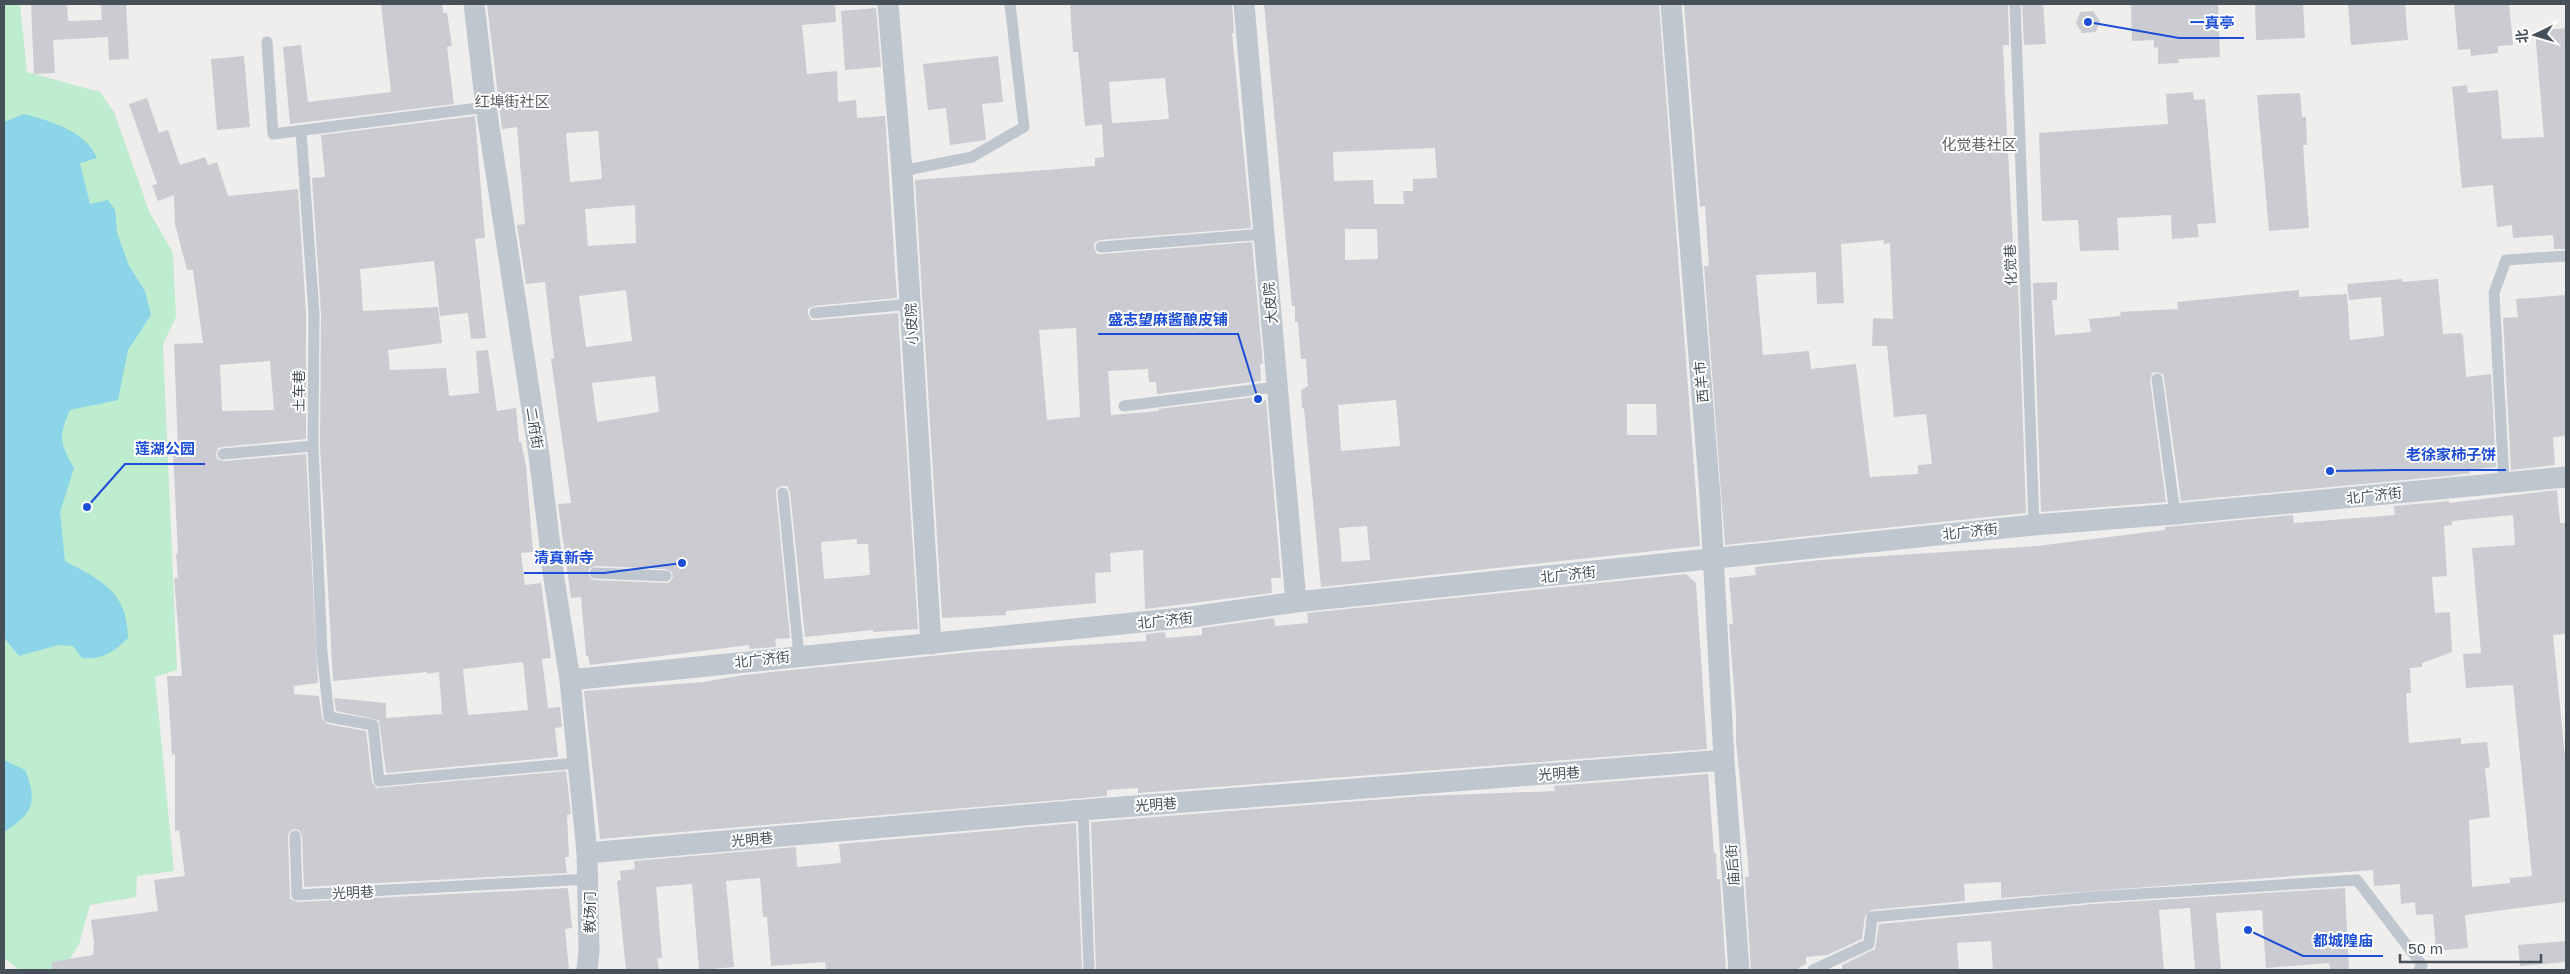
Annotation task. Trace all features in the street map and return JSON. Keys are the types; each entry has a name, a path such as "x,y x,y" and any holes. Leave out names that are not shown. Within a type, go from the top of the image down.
{"street":[{"name":"二府街","path":"474,4 486,107 539,455 561,578 587,853"},
{"name":"小皮院","path":"888,4 902,171 931,644"},
{"name":"大皮院","path":"1244,4 1296,602"},
{"name":"西羊市","path":"1671,4 1713,559 1724,760"},
{"name":"北广济街","path":"570,680 1191,617 1296,602 2034,524 2176,514 2566,477"},
{"name":"光明巷","path":"587,853 1084,810 1724,760"},
{"name":"庙后街","path":"1724,760 1739,970"},
{"name":"教场门","path":"587,853 589,879 589,952 587,970"}],"lane":[{"path":"902,171 972,157 1024,127 1010,4"},
{"name":"化觉巷","path":"2015,4 2034,524"},
{"path":"267,42 273,134 486,107"},
{"name":"土车巷","path":"301,130 314,313 313,446 322,652 328,718 373,725 379,781 577,763"},
{"path":"1101,247 1264,234"},
{"path":"2504,482 2494,293 2506,260 2566,256"},
{"path":"815,314 910,304"},
{"path":"2157,379 2176,514"},
{"path":"1124,406 1276,387"},
{"path":"223,454 313,446"},
{"path":"783,494 798,656"},
{"path":"595,573 666,576"},
{"path":"1084,810 1089,970"},
{"name":"光明巷","path":"295,836 297,895 589,879"},
{"path":"1813,970 1869,944 1872,917 2092,897 2357,880 2420,968"}],"green space":[{"path":"4,4 20,4 27,72 100,92 114,112 149,211 173,253 176,317 163,344 177,670 155,677 174,871 137,876 136,897 90,905 79,944 63,970 20,970 4,958"}],"water":[{"path":"24,114 66,128 85,141 92,149 97,158 80,163 90,204 108,200 115,210 117,232 128,264 145,291 151,315 128,350 118,400 70,410 62,433 63,446 74,468 60,512 65,561 110,589 123,609 127,622 128,638 113,651 96,658 82,658 73,646 58,645 19,656 4,638 4,122"},
{"path":"4,760 25,770 32,799 27,813 4,832"}],"building":[{"path":"31,4 67,4 68,21 102,20 101,5 126,4 129,59 109,60 108,37 53,40 55,73 34,74"},
{"path":"381,4 442,4 443,13 447,13 452,46 447,47 454,104 290,124 283,47 301,45 308,102 391,92"},
{"path":"487,4 835,4 836,22 802,25 807,74 837,71 838,102 856,100 857,118 885,116 897,298 814,306 808,309 808,314 811,320 816,320 898,313 918,629 873,632 873,630 805,637 790,492 787,486 782,486 776,489 776,494 790,638 775,639 776,647 749,649 749,645 590,665 588,656 586,656 581,597 571,598 558,504 571,503 551,359 554,358 545,282 526,284 517,225 525,224 517,127 502,129","holes":["598,131 602,179 570,182 566,133","635,205 636,243 588,246 585,209","626,290 632,341 586,347 579,296","655,376 659,412 597,422 592,383","857,539 857,544 868,544 870,575 824,579 821,542","595,566 666,569 672,572 673,577 670,582 666,583 595,580 591,579 588,573 589,569"]},
{"path":"1070,4 1232,4 1234,33 1232,33 1251,228 1100,240 1094,243 1094,248 1097,254 1102,254 1252,242 1263,364 1260,364 1261,381 1157,394 1156,382 1149,382 1148,369 1108,371 1111,415 1159,411 1158,409 1263,396 1263,400 1266,400 1281,578 1271,578 1272,593 1145,609 1143,550 1110,553 1111,572 1095,573 1096,603 1006,611 1006,615 942,618 915,180 1095,166 1095,158 1104,157 1102,124 1085,126 1078,52 1073,52","holes":["1165,78 1169,119 1105,124 1112,123 1109,82","1076,328 1080,417 1047,420 1039,330"]},
{"path":"1264,4 1659,4 1700,546 1321,587 1304,408 1302,408 1301,390 1308,386 1306,359 1301,359 1298,322 1295,322 1295,306 1292,306","holes":["1435,148 1437,178 1413,179 1413,191 1403,191 1404,204 1374,204 1373,180 1334,181 1333,152","1345,229 1377,229 1378,259 1345,260","1396,400 1400,446 1341,451 1338,405","1627,404 1656,404 1657,435 1627,435","1367,526 1370,560 1342,562 1339,528"]},
{"path":"1684,4 2008,4 2009,45 2003,45 2013,245 2018,283 2026,513 1725,545 1704,266 1709,266 1705,206 1700,207","holes":["1884,240 1883,244 1890,243 1893,319 1873,318 1872,346 1887,346 1894,417 1926,414 1932,464 1918,465 1918,474 1870,477 1856,364 1811,369 1809,351 1763,355 1756,275 1816,272 1817,304 1844,303 1841,244"]},
{"path":"2022,4 2043,4 2046,44 2024,45"},
{"path":"2131,4 2218,4 2220,57 2178,59 2179,63 2158,64 2158,47 2154,48 2154,40 2132,41"},
{"path":"2255,4 2303,4 2305,38 2256,40"},
{"path":"2348,4 2405,4 2408,40 2351,45"},
{"path":"2454,4 2509,4 2513,45 2498,46 2498,53 2471,56 2470,49 2458,50"},
{"path":"876,8 881,67 845,70 841,11"},
{"path":"2093,11 2100,21 2096,32 2082,33 2076,23 2080,12"},
{"path":"2566,28 2566,249 2554,249 2553,235 2513,238 2512,225 2497,227 2493,185 2462,188 2452,87 2467,85 2468,93 2498,90 2502,139 2544,137 2535,31"},
{"path":"244,56 250,127 217,130 211,59"},
{"path":"998,56 1003,102 982,104 986,140 950,145 946,108 928,110 923,64"},
{"path":"2193,92 2194,100 2205,99 2216,223 2197,224 2199,237 2172,239 2171,215 2117,218 2119,250 2080,251 2078,220 2042,221 2039,133 2168,124 2166,94"},
{"path":"2300,93 2302,117 2306,117 2307,145 2303,145 2309,228 2269,231 2257,95"},
{"path":"147,98 159,133 168,130 180,165 205,157 208,165 217,162 228,196 298,189 306,313 306,439 222,447 218,448 216,454 217,459 224,461 306,454 318,683 294,686 294,694 319,696 322,718 327,724 366,731 372,782 376,788 566,771 571,814 567,815 569,857 565,857 567,873 304,887 302,836 299,830 294,829 289,832 288,836 290,899 297,902 568,888 572,928 565,929 569,970 52,970 52,962 93,955 94,943 91,920 158,911 154,880 185,876 179,830 175,831 175,754 172,755 167,676 182,676 174,578 178,578 176,554 178,554 173,452 178,452 174,344 203,343 193,270 187,270 175,224 174,195 158,201 152,185 157,184 129,104","holes":["270,361 274,410 222,411 220,365"]},
{"path":"475,116 485,238 475,239 486,338 471,339 468,313 440,316 434,261 360,269 363,311 438,307 442,343 388,350 390,370 446,368 449,396 479,393 476,351 488,350 497,411 516,408 519,442 521,442 526,466 533,552 521,553 525,585 541,583 551,658 542,659 548,708 560,707 562,727 555,728 558,757 386,773 379,720 336,711 334,698 386,703 386,718 442,714 439,672 333,681 320,446 321,313 312,178 325,177 321,135","holes":["523,662 528,710 468,715 463,669"]},
{"path":"2402,279 2402,282 2438,279 2443,334 2461,333 2463,336 2466,377 2491,374 2496,467 2469,470 2470,473 2447,476 2181,501 2164,378 2163,374 2156,372 2152,373 2150,380 2166,502 2041,512 2033,283 2057,282 2057,300 2052,300 2055,335 2091,332 2089,319 2121,316 2120,312 2178,309 2177,302 2299,290 2299,297 2347,294 2350,340 2384,336 2381,297 2349,300 2347,284"},
{"path":"2566,295 2566,436 2553,437 2555,465 2511,470 2503,318 2518,317 2516,299"},
{"path":"2557,490 2560,523 2566,523 2566,634 2553,635 2566,767 2566,902 2465,915 2468,948 2436,951 2433,914 2416,915 2415,902 2401,904 2400,884 2374,886 2373,870 2001,898 2001,882 1964,884 1965,901 1871,910 1865,916 1862,939 1827,955 1806,957 1806,964 1795,970 1751,970 1745,877 1749,877 1736,741 1736,715 1729,624 1733,624 1729,578 1756,575 1755,567 1821,560 2037,546 2165,530 2165,527 2293,515 2294,523 2395,515 2394,506 2449,501 2449,503","holes":["2513,515 2515,545 2472,548 2481,653 2463,654 2466,688 2513,685 2532,876 2510,878 2510,883 2472,887 2469,820 2490,817 2485,768 2490,767 2487,742 2461,744 2461,738 2409,743 2406,693 2411,693 2410,668 2422,667 2422,663 2452,652 2450,612 2435,613 2432,577 2447,576 2444,526 2452,525 2452,521"]},
{"path":"1686,574 1696,583 1707,749 1138,793 1138,788 1107,790 1107,796 600,839 584,691 704,682 743,675 971,652 1146,641 1146,634 1165,632 1166,638 1202,635 1202,628 1274,618 1275,626 1308,623 1307,613"},
{"path":"1708,774 1714,853 1716,853 1717,879 1720,879 1726,970 1096,970 1091,822 1423,796 1555,791 1554,786"},
{"path":"1076,823 1082,970 826,970 825,962 771,966 767,917 763,917 760,878 726,881 734,967 699,970 692,884 656,887 662,958 657,958 659,970 626,970 617,881 621,880 620,871 635,869 634,861 796,847 797,867 841,863 839,844"},
{"path":"2345,888 2349,970 2330,970 2329,963 2266,968 2262,910 2216,913 2221,970 2195,970 2190,908 2159,910 2164,970 1993,970 1991,941 1957,943 1959,970 1842,970 1842,965 1875,949 1879,924 2093,904"},
{"path":"2566,941 2566,962 2520,966 2518,945"}],"place":[{"name":"一真亭","path":"2088,22"},
{"name":"盛志望麻酱酿皮铺","path":"1258,399"},
{"name":"老徐家杮子饼","path":"2330,471"},
{"name":"莲湖公园","path":"87,507"},
{"name":"清真新寺","path":"682,563"},
{"name":"都城隍庙","path":"2248,930"}],"district":[{"name":"红埠街社区","path":"512,101"},
{"name":"化觉巷社区","path":"1979,144"}]}
